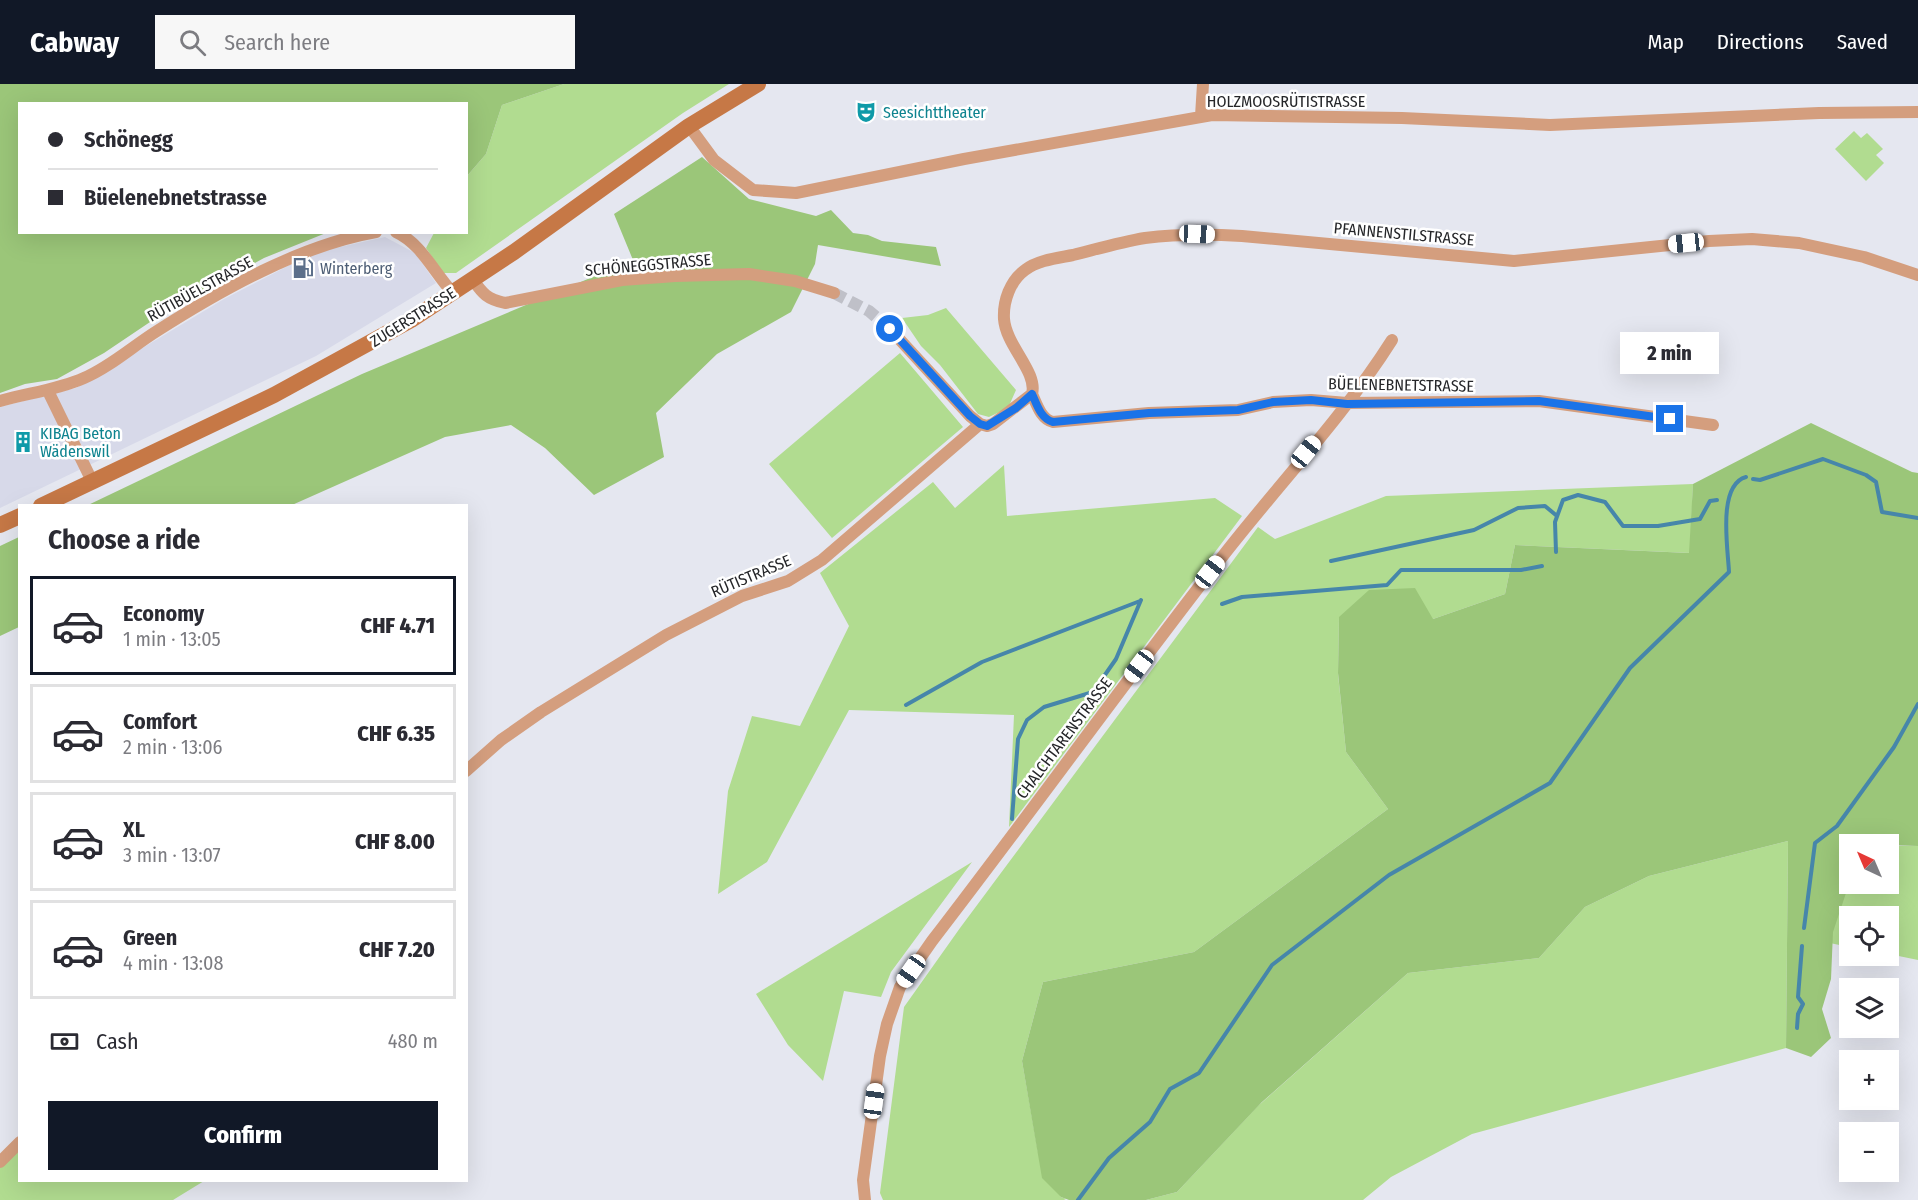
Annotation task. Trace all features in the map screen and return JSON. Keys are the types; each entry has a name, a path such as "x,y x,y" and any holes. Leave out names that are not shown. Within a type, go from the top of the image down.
{"main road":[{"name":"ZUGERSTRASSE","path":"45,504 274,395 378,339 473,280 689,126 758,84"},
{"path":"0,525 18,517"}],"street":[{"path":"1201,117 1203,84"},
{"name":"HOLZMOOSRÜTISTRASSE","path":"689,126 714,159 753,190 796,193 964,159 1212,114 1402,118 1550,125 1819,113 1918,112"},
{"name":"RÜTIBÜELSTRASSE","path":"0,401 48,391 84,378 179,317 296,256 334,242 368,234"},
{"path":"400,234 420,251 453,293"},
{"name":"PFANNENSTILSTRASSE","path":"1032,394 1034,387 1032,380 1009,341 1004,320 1005,302 1013,283 1025,270 1042,262 1144,239 1197,234 1242,236 1514,261 1709,241 1752,239 1799,243 1864,257 1918,275"},
{"name":"SCHÖNEGGSTRASSE","path":"473,280 491,300 505,303 622,280 675,276 750,274 795,281 834,293"},
{"path":"890,329 980,424"},
{"name":"CHALCHTARENSTRASSE","path":"865,1200 863,1180 880,1056 887,1024 900,987 932,940 1182,608 1347,404 1392,340"},
{"path":"48,391 92,481"},
{"name":"BÜELENEBNETSTRASSE","path":"1032,394 1043,416 1053,422 1149,413 1238,410 1273,402 1311,400 1347,404 1539,401 1713,425"},
{"name":"RÜTISTRASSE","path":"468,769 501,740 541,712 666,635 742,596 788,581 822,560 980,424 987,426 993,424 1032,394"},
{"path":"0,1162 18,1144"}],"shaded area":[{"path":"385,237 415,253 436,283 316,356 0,508 0,407 76,388 224,299 313,253"}],"green space":[{"path":"0,84 564,84 502,105 486,154 468,175 468,102 18,102 18,234 324,234 264,258 156,318 104,353 57,379 25,384 0,393"},
{"path":"564,84 729,84 683,113 456,273 443,273 426,248 433,234 468,234 468,175 486,154 502,105"},
{"path":"1854,131 1861,138 1867,133 1883,149 1876,155 1884,163 1866,181 1835,149"},
{"path":"702,157 749,199 816,216 831,210 853,233 868,235 882,241 936,247 941,266 818,245 815,264 791,312 717,354 656,413 664,457 594,495 545,448 511,425 445,437 294,504 90,504 362,374 633,260 614,214"},
{"path":"946,308 1016,390 1008,408 989,417 978,414 940,365 921,346 902,318 928,315"},
{"path":"900,353 963,427 832,538 769,464"},
{"path":"1811,423 1918,473 1918,846 1899,845 1899,834 1839,834 1839,894 1846,894 1842,906 1839,906 1833,932 1831,979 1822,1009 1831,1038 1811,1057 1786,1048 1788,841 1649,876 1585,907 1539,958 1408,973 1262,1102 1177,1192 1146,1200 1069,1200 1061,1197 1042,1178 1022,1061 1043,982 1194,952 1388,809 1346,752 1338,673 1339,617 1369,590 1415,588 1433,619 1505,594 1515,545 1689,553 1693,484"},
{"path":"1004,465 1007,516 1215,498 1242,516 1009,827 1014,715 849,710 767,862 718,894 728,791 752,716 800,726 849,626 820,573 933,482 955,508"},
{"path":"1693,484 1690,553 1515,545 1505,594 1433,619 1339,617 1338,674 1346,752 1388,809 1194,952 1043,982 1022,1061 1038,1152 1061,1197 1066,1199 883,1200 880,1193 904,1007 960,928 1258,527 1275,539 1386,496"},
{"path":"18,537 18,627 0,636 0,546"},
{"path":"1788,841 1786,1048 1472,1134 1391,1177 1363,1200 1146,1200 1177,1192 1258,1106 1408,973 1539,958 1585,907 1649,876"},
{"path":"1899,846 1918,846 1918,960 1899,956 1899,906 1839,906 1839,945 1825,942 1836,889 1839,888 1839,894 1899,894"},
{"path":"972,862 891,972 881,997 844,991 823,1081 788,1045 756,994"},
{"path":"18,1143 18,1182 202,1182 173,1200 0,1200 0,1162"}],"waterway":[{"path":"1753,479 1760,480 1823,459 1866,475 1876,482 1882,512 1918,518"},
{"path":"1078,1200 1109,1158 1150,1122 1170,1089 1199,1073 1272,965 1389,875 1550,783 1630,668 1729,572 1726,534 1728,505 1731,492 1737,482 1746,477"},
{"path":"1556,552 1555,522 1563,500 1578,495 1605,502 1623,526 1658,526 1700,519 1710,501 1717,500"},
{"path":"1331,561 1474,530 1518,508 1545,506 1557,516"},
{"path":"1222,604 1242,597 1387,585 1401,570 1521,570 1542,566"},
{"path":"1012,819 1018,739 1027,720 1044,707 1093,692 1116,659 1141,600"},
{"path":"906,705 982,662 1140,601"},
{"path":"1804,928 1815,843 1837,826 1894,747 1918,704"},
{"path":"1797,1028 1798,1014 1803,1004 1798,997 1802,946"}],"tunnel":[{"path":"834,293 869,311 890,329"}],"place":[{"name":"Seesichttheater","path":"866,112"},
{"name":"Winterberg","path":"303,268"},
{"name":"KIBAG Beton Wädenswil","path":"23,442"}],"route":[{"path":"890,329 970,416 980,424 987,426 1016,408 1032,394 1043,416 1053,422 1149,413 1238,410 1273,402 1311,400 1347,404 1539,401 1670,419"}]}
